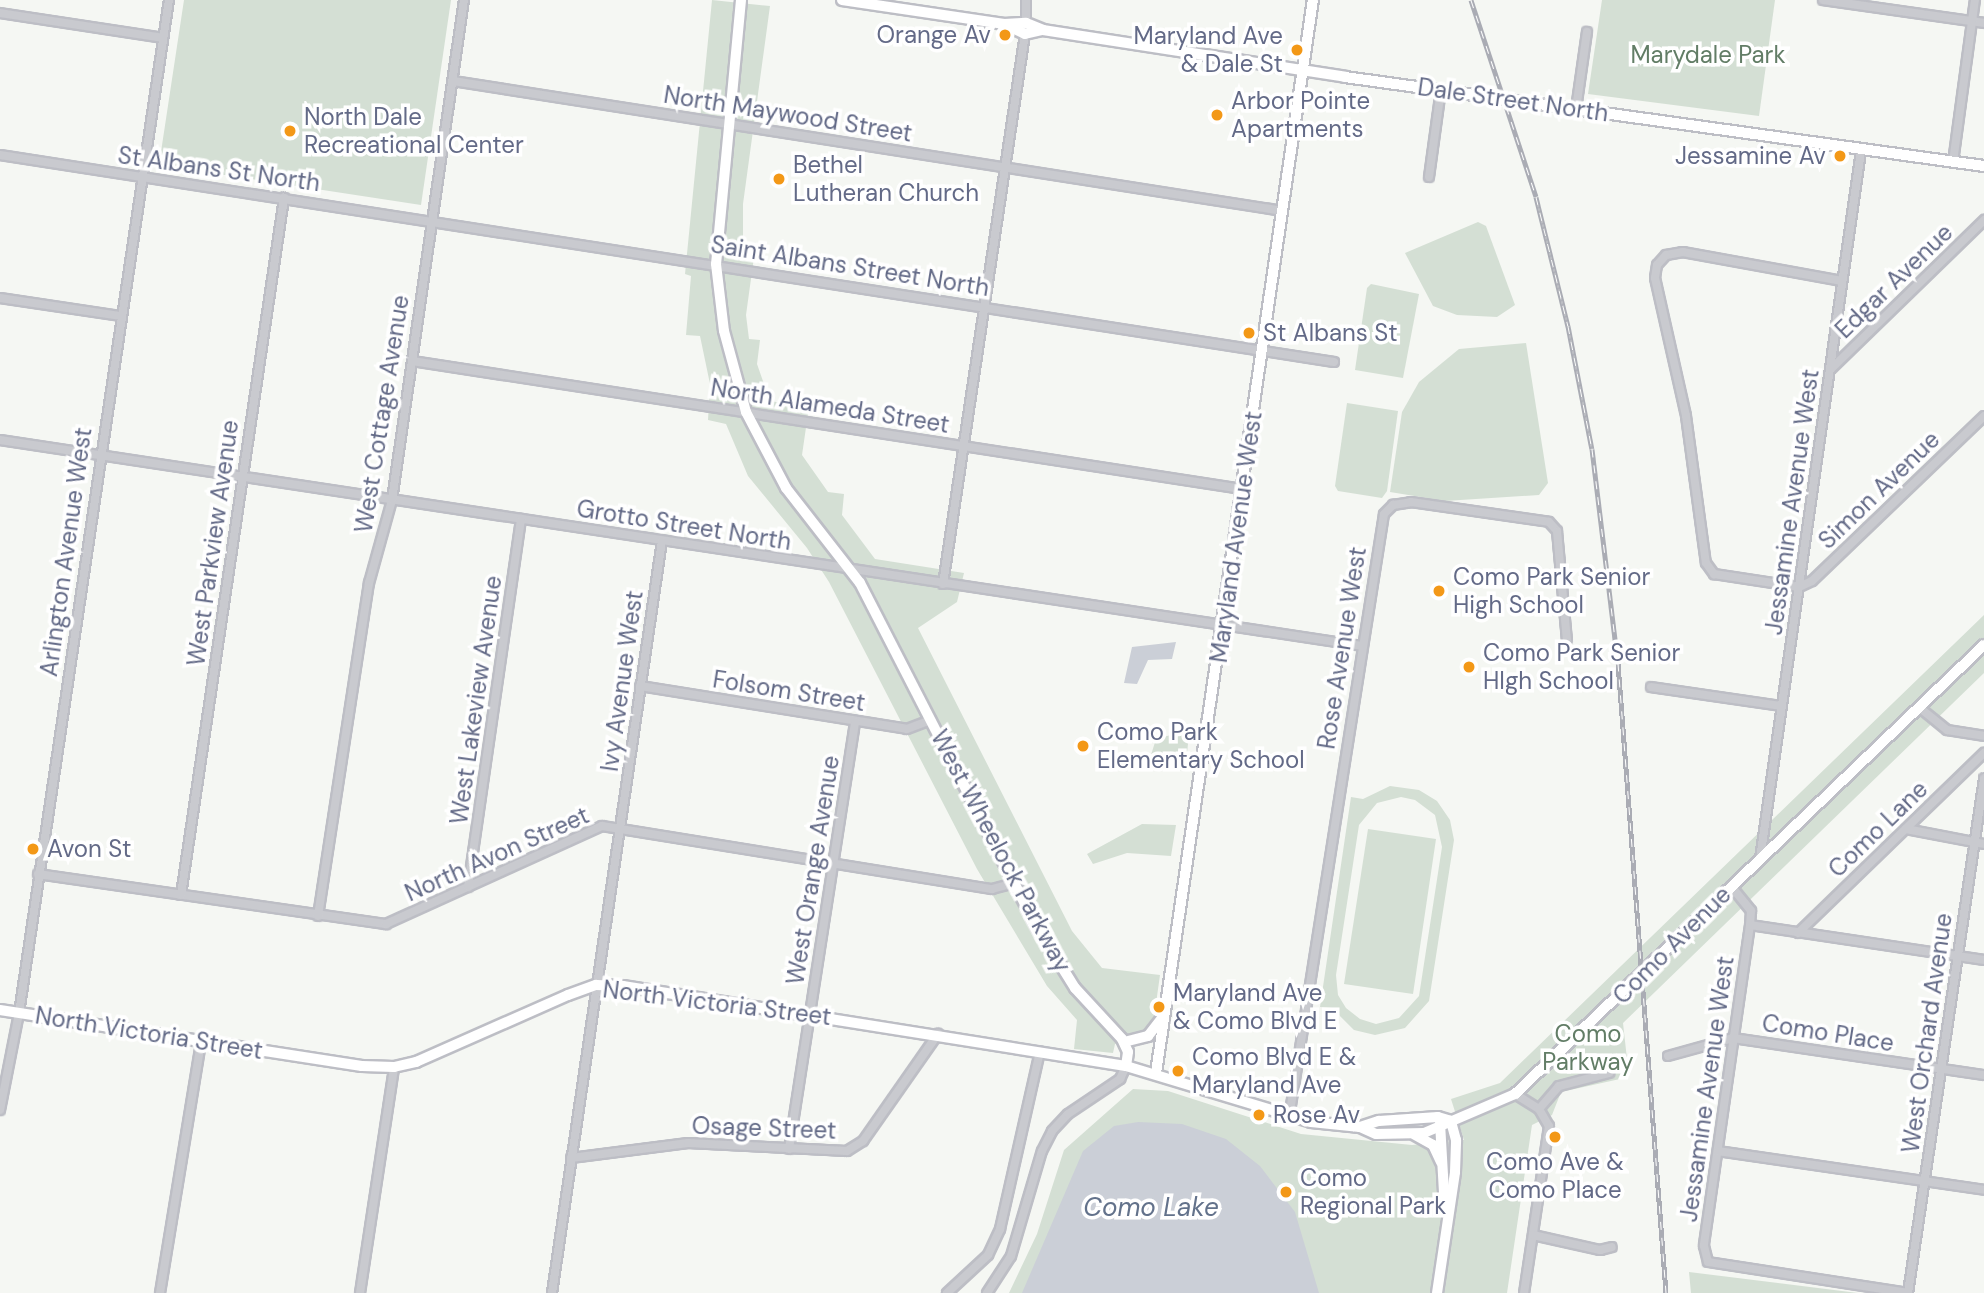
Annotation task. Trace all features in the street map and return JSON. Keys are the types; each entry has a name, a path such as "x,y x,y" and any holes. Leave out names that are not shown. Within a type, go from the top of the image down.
{"street":[{"name":"Arlington Avenue West","path":"0,1110 12,1028 19,1013 120,316 169,0"},
{"name":"West Cottage Avenue","path":"318,916 369,583 391,500 464,0"},
{"name":"West Wheelock Parkway","path":"741,0 716,264 724,331 746,412 786,488 850,570 922,702 1014,883 1069,979 1124,1042"},
{"name":"Dale Street North","path":"842,0 1303,71 1861,151 1984,166"},
{"path":"943,584 1026,29 1026,0"},
{"name":"Maryland Avenue West","path":"1156,1073 1224,625 1313,0"},
{"path":"1823,0 1984,23"},
{"path":"1953,162 1975,0"},
{"path":"0,13 163,38"},
{"path":"1576,109 1587,32"},
{"name":"North Maywood Street","path":"453,80 1283,211"},
{"path":"1429,177 1441,89"},
{"name":"Jessamine Avenue West","path":"1760,859 1861,151"},
{"name":"St Albans St North","path":"0,155 432,219"},
{"name":"West Parkview Avenue","path":"181,894 284,198"},
{"name":"Saint Albans Street North","path":"432,219 1263,349"},
{"name":"Edgar Avenue","path":"1830,369 1984,220"},
{"path":"1799,587 1717,576 1707,566 1686,416 1655,271 1666,255 1679,251 1842,281"},
{"path":"0,298 120,316"},
{"path":"1263,349 1334,362"},
{"name":"North Alameda Street","path":"412,362 1242,489"},
{"name":"Simon Avenue","path":"1799,587 1812,581 1984,416"},
{"name":"Grotto Street North","path":"0,440 1362,646"},
{"name":"Rose Avenue West","path":"1289,1118 1378,534 1384,514 1400,502 1549,522 1557,531 1567,640"},
{"name":"West Lakeview Avenue","path":"468,887 521,520"},
{"name":"Ivy Avenue West","path":"552,1293 662,541"},
{"name":"Como Avenue","path":"1515,1094 1984,645"},
{"name":"Folsom Street","path":"640,686 907,729 931,720"},
{"path":"1651,687 1782,706"},
{"path":"1920,708 1947,730 1984,736"},
{"name":"West Orange Avenue","path":"789,1149 855,721"},
{"name":"Como Lane","path":"1798,933 1984,753"},
{"name":"West Orchard Avenue","path":"1908,1293 1958,956 1980,844 1984,779"},
{"name":"North Avon Street","path":"38,874 386,924 602,826 992,889 1014,883"},
{"path":"1906,829 1980,844"},
{"name":"Jessamine Avenue West","path":"1731,886 1751,911 1704,1246 1708,1262 1908,1293"},
{"path":"1750,925 1984,960"},
{"name":"North Victoria Street","path":"0,1010 201,1042 394,1067 416,1062 596,985 624,986 938,1032 1126,1066 1156,1073 1289,1118 1360,1128 1376,1134 1442,1129"},
{"path":"987,1293 1011,1255 1042,1151 1052,1131 1068,1114 1120,1079 1126,1066 1124,1042 1148,1036 1165,1013"},
{"name":"Osage Street","path":"571,1158 688,1143 837,1153 856,1146 938,1032"},
{"name":"Como Place","path":"1668,1056 1733,1038 1984,1075"},
{"path":"160,1293 201,1042"},
{"path":"947,1293 988,1255 1000,1229 1040,1051"},
{"path":"360,1293 394,1067"},
{"path":"1539,1109 1559,1086 1609,1073"},
{"path":"1442,1129 1451,1121 1515,1094 1539,1109 1549,1126 1524,1293"},
{"path":"1360,1128 1379,1121 1438,1116 1451,1121"},
{"path":"1438,1116 1442,1129 1447,1223"},
{"path":"1437,1293 1456,1158 1451,1121"},
{"path":"1409,1133 1433,1145 1444,1170"},
{"path":"1718,1150 1984,1190"},
{"path":"1532,1235 1600,1250 1612,1247"}],"green space":[{"path":"184,0 451,0 421,205 159,165"},
{"path":"712,0 770,6 743,204 743,257 754,257 746,315 749,339 760,340 757,364 770,401 809,407 802,455 828,492 844,494 842,515 875,559 964,573 957,602 918,628 1072,931 1102,968 1160,975 1153,1025 1138,1035 1130,1034 1115,1044 1113,1053 1074,1049 1077,1020 1047,986 977,869 829,582 807,548 748,476 726,424 708,420 710,384 700,336 686,335 691,276 685,274"},
{"name":"Marydale Park","path":"1602,0 1775,0 1759,116 1588,94"},
{"path":"1478,222 1486,226 1515,305 1497,317 1457,315 1433,306 1405,253"},
{"path":"1371,284 1419,294 1403,378 1355,370 1367,288"},
{"path":"1526,343 1548,483 1539,495 1445,501 1390,492 1402,412 1419,382 1459,349"},
{"path":"1347,403 1398,411 1387,491 1382,498 1338,491 1335,486"},
{"name":"Como Regional Park","path":"1984,615 1984,673 1623,1023 1629,1077 1561,1092 1552,1115 1532,1125 1507,1293 1009,1293 1037,1234 1064,1150 1133,1089 1168,1091 1301,1134 1412,1145 1464,1140 1451,1099 1500,1083"},
{"path":"1178,733 1189,735 1185,771 1147,768 1156,739"},
{"path":"1390,786 1419,790 1437,801 1450,820 1454,840 1429,1001 1405,1028 1375,1035 1354,1030 1332,1008 1320,1007 1351,797 1363,799","holes":["1401,797 1415,800 1435,815 1442,847 1419,996 1399,1018 1376,1024 1360,1019 1346,1008 1338,995 1336,975 1359,825 1377,803"]},
{"path":"1142,824 1176,825 1171,856 1127,853 1093,864 1087,854"},
{"path":"1368,829 1436,839 1413,994 1344,984"},
{"path":"1689,1272 1858,1293 1691,1293"}],"water":[{"path":"1176,642 1172,659 1148,660 1137,684 1124,683 1132,647"},
{"name":"Como Lake","path":"1138,1122 1182,1124 1226,1139 1260,1166 1295,1212 1319,1293 1022,1293 1083,1151 1114,1126"}],"railway":[{"path":"1471,0 1536,197 1568,326 1592,449 1618,663 1666,1293"}],"place":[{"name":"Orange Av","path":"1005,35"},
{"name":"Maryland Ave & Dale St","path":"1297,50"},
{"name":"Arbor Pointe Apartments","path":"1217,115"},
{"name":"North Dale Recreational Center","path":"290,131"},
{"name":"Jessamine Av","path":"1840,156"},
{"name":"Bethel Lutheran Church","path":"779,179"},
{"name":"St Albans St","path":"1249,333"},
{"name":"Como Park Senior High School","path":"1439,591"},
{"name":"Como Park Senior HIgh School","path":"1469,667"},
{"name":"Como Park Elementary School","path":"1083,746"},
{"name":"Avon St","path":"33,849"},
{"name":"Maryland Ave & Como Blvd E","path":"1159,1007"},
{"name":"Como Blvd E & Maryland Ave","path":"1178,1071"},
{"name":"Rose Av","path":"1259,1115"},
{"name":"Como Ave & Como Place","path":"1555,1137"},
{"name":"Como Regional Park","path":"1286,1192"}],"park label":[{"name":"Como Parkway","path":"1588,1048"}]}
